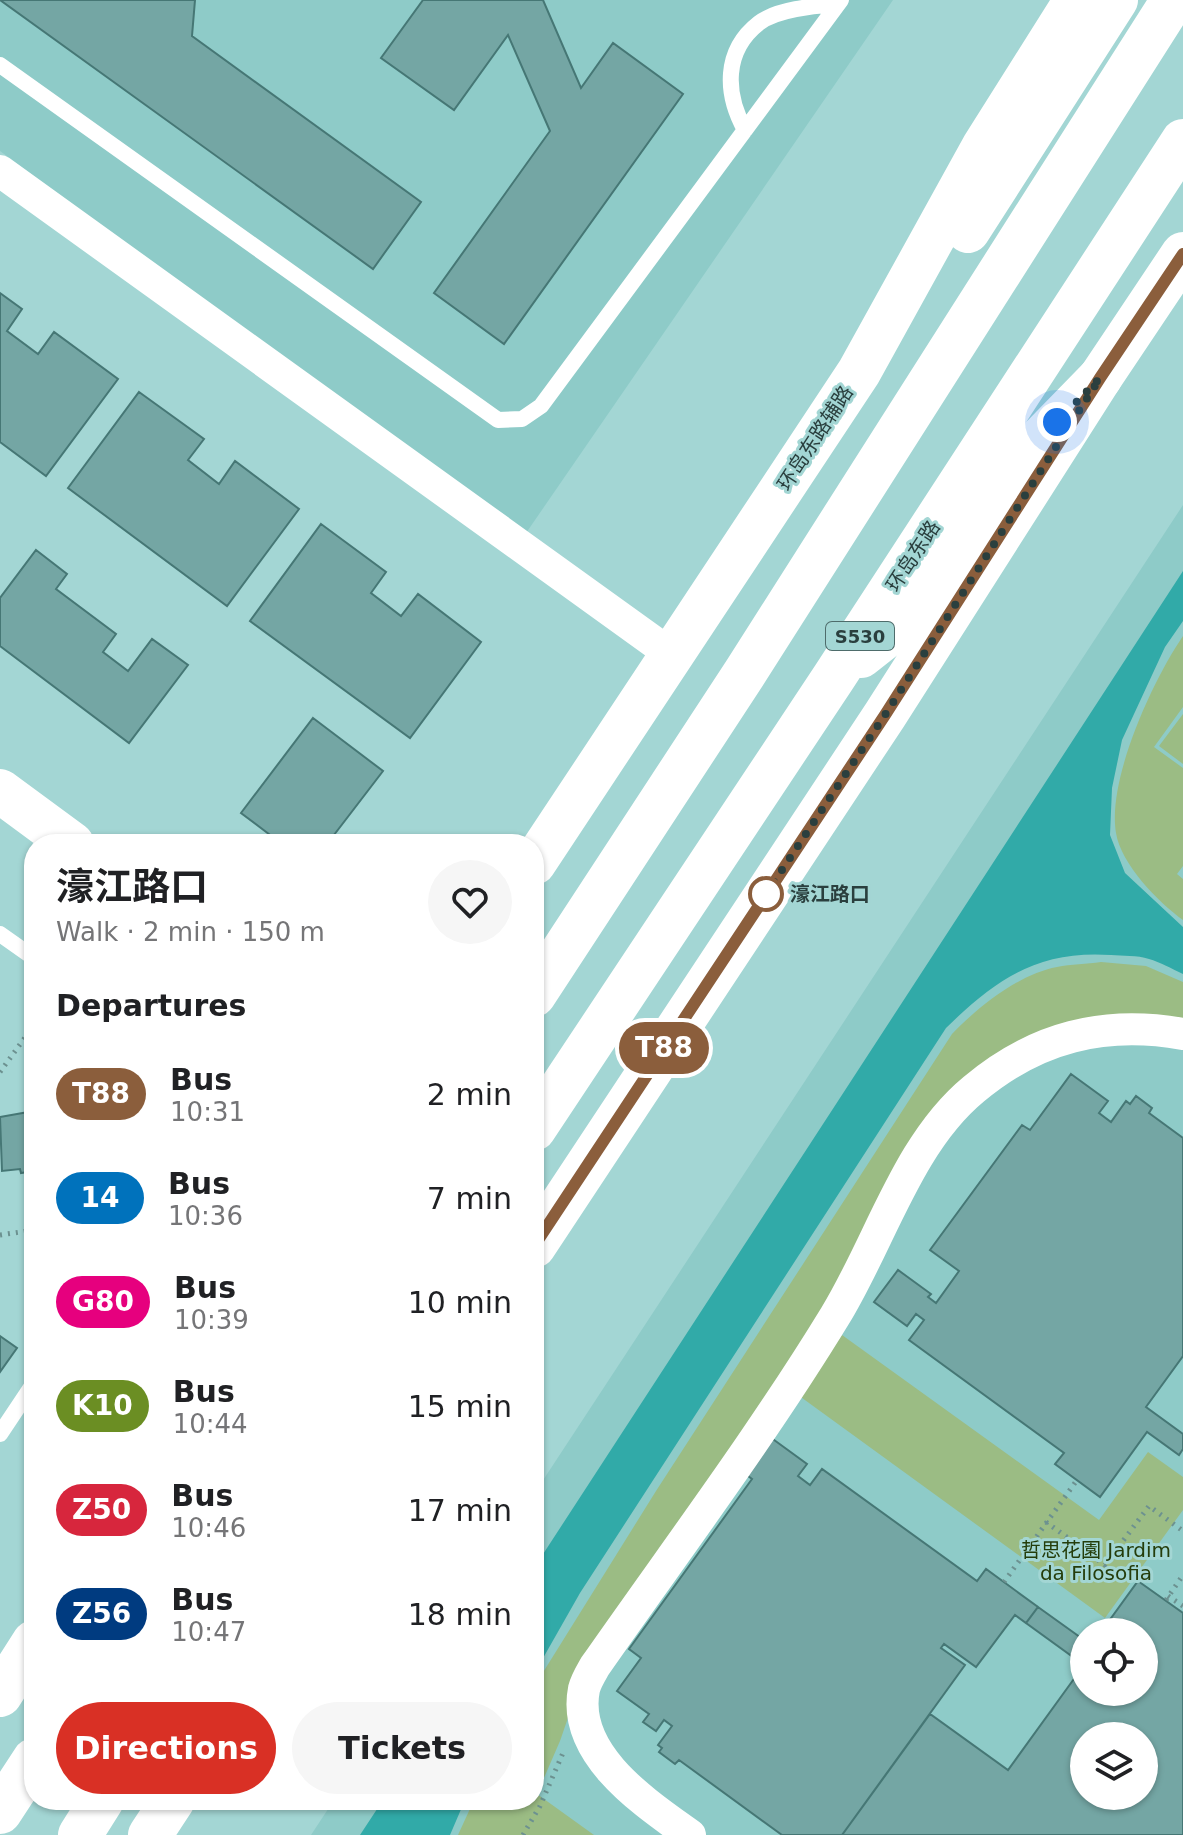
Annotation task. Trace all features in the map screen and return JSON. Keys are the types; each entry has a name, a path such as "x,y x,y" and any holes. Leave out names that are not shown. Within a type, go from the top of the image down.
{"main road":[{"name":"环岛东路辅路","path":"544,848 859,372 984,146 1076,0"},
{"path":"859,372 955,250 1116,0"},
{"path":"544,980 746,671 1173,0"},
{"name":"环岛东路","path":"544,1114 834,677 1183,141"},
{"path":"544,1231 885,715 1183,254"},
{"path":"834,677 918,611 1014,466 1100,378"},
{"path":"0,791 58,834"},
{"path":"0,1695 24,1658"},
{"path":"0,1812 24,1775"},
{"path":"80,1835 96,1810"},
{"path":"150,1835 166,1810"}],"street":[{"path":"0,171 672,655"},
{"path":"690,1835 623,1781 593,1745 583,1715 584,1687 595,1666 776,1409 854,1285 904,1181 948,1115 972,1090 1015,1058 1052,1042 1094,1031 1124,1029 1153,1029 1183,1034"}],"lane":[{"path":"745,130 735,112 729,89 732,65 743,41 760,22 811,6 839,2"},
{"path":"0,65 498,420 522,419 541,406 839,2"},
{"path":"0,934 24,951"},
{"path":"0,1434 24,1398"}],"path":[{"path":"0,1072 24,1039"},
{"path":"0,1235 24,1231"},
{"path":"1004,1582 1077,1480"},
{"path":"1046,1522 1105,1565 1149,1506 1183,1531"},
{"path":"1183,1575 1167,1598 1183,1606"},
{"path":"544,1797 566,1745"},
{"path":"523,1835 538,1810"}],"shaded area":[{"path":"0,0 893,0 524,536 0,151"},
{"path":"1183,505 1183,1835 311,1835 327,1810 544,1810 544,1479"},
{"path":"1183,571 1183,621 1165,647 1122,740 1112,788 1110,835 1125,873 1183,927 1183,974 1140,957 1061,957 1020,971 964,1011 946,1028 580,1593 544,1656 544,1553"},
{"path":"376,1810 461,1810 450,1835 360,1835"}],"green space":[{"path":"1183,636 1183,707 1154,747 1183,768 1183,866 1177,874 1183,879 1183,920 1152,893 1125,857 1116,833 1115,811 1118,786 1135,731 1146,703"},
{"path":"1183,714 1183,764 1159,746"},
{"path":"1101,962 1146,966 1183,982 1183,1029 1007,1049 823,1313 580,1683 544,1778 544,1671 656,1491 952,1034 974,1013 1014,984 1057,967"},
{"name":"哲思花園 Jardim da Filosofia","path":"842,1335 1099,1520 1148,1452 1183,1477 1183,1510 1105,1618 798,1395"},
{"path":"544,1799 594,1835 458,1835 469,1810 544,1810"}],"building":[{"path":"0,0 195,0 192,36 421,202 373,269"},
{"path":"423,0 543,0 581,88 613,43 683,94 504,344 434,293 550,131 508,35 454,110 381,58"},
{"path":"0,293 22,309 7,331 38,354 54,332 118,379 46,476 0,442"},
{"path":"139,392 204,439 188,460 219,484 235,461 299,509 227,606 68,488"},
{"path":"321,524 386,572 371,593 401,616 418,594 481,642 410,738 250,621"},
{"path":"36,550 67,574 56,589 116,634 103,652 128,671 152,639 188,665 129,743 0,646 0,598"},
{"path":"313,718 383,771 335,834 269,834 241,813"},
{"path":"1071,1074 1108,1101 1099,1113 1111,1122 1126,1101 1130,1104 1136,1096 1152,1108 1149,1113 1183,1138 1183,1356 1146,1407 1183,1434 1183,1449 1179,1455 1147,1432 1100,1497 1055,1464 1064,1453 909,1340 924,1320 916,1314 907,1326 874,1302 898,1270 931,1294 928,1297 936,1303 959,1271 930,1250 1022,1125 1030,1130"},
{"path":"24,1113 24,1173 20,1169 2,1171 0,1117"},
{"path":"0,1336 17,1348 0,1372"},
{"path":"770,1437 807,1464 798,1476 810,1485 822,1469 977,1581 986,1569 1038,1607 1026,1623 1015,1615 976,1667 944,1644 941,1648 965,1665 842,1835 782,1835 679,1760 675,1764 659,1752 662,1748 658,1745 672,1726 664,1720 656,1731 643,1722 649,1714 617,1691 641,1658 629,1649 752,1479 744,1473"},
{"path":"1138,1581 1183,1613 1183,1835 842,1835 930,1714 1008,1770 1070,1684 1070,1706 1158,1706 1158,1618 1111,1618"},
{"path":"1038,1607 1070,1630 1070,1655 1026,1623"}],"bus line":[{"name":"T88","path":"544,1231 885,715 1183,254"}],"place":[{"name":"濠江路口","path":"766,894"}],"route":[{"path":"766,894 885,715 1100,378 1057,422"}]}
